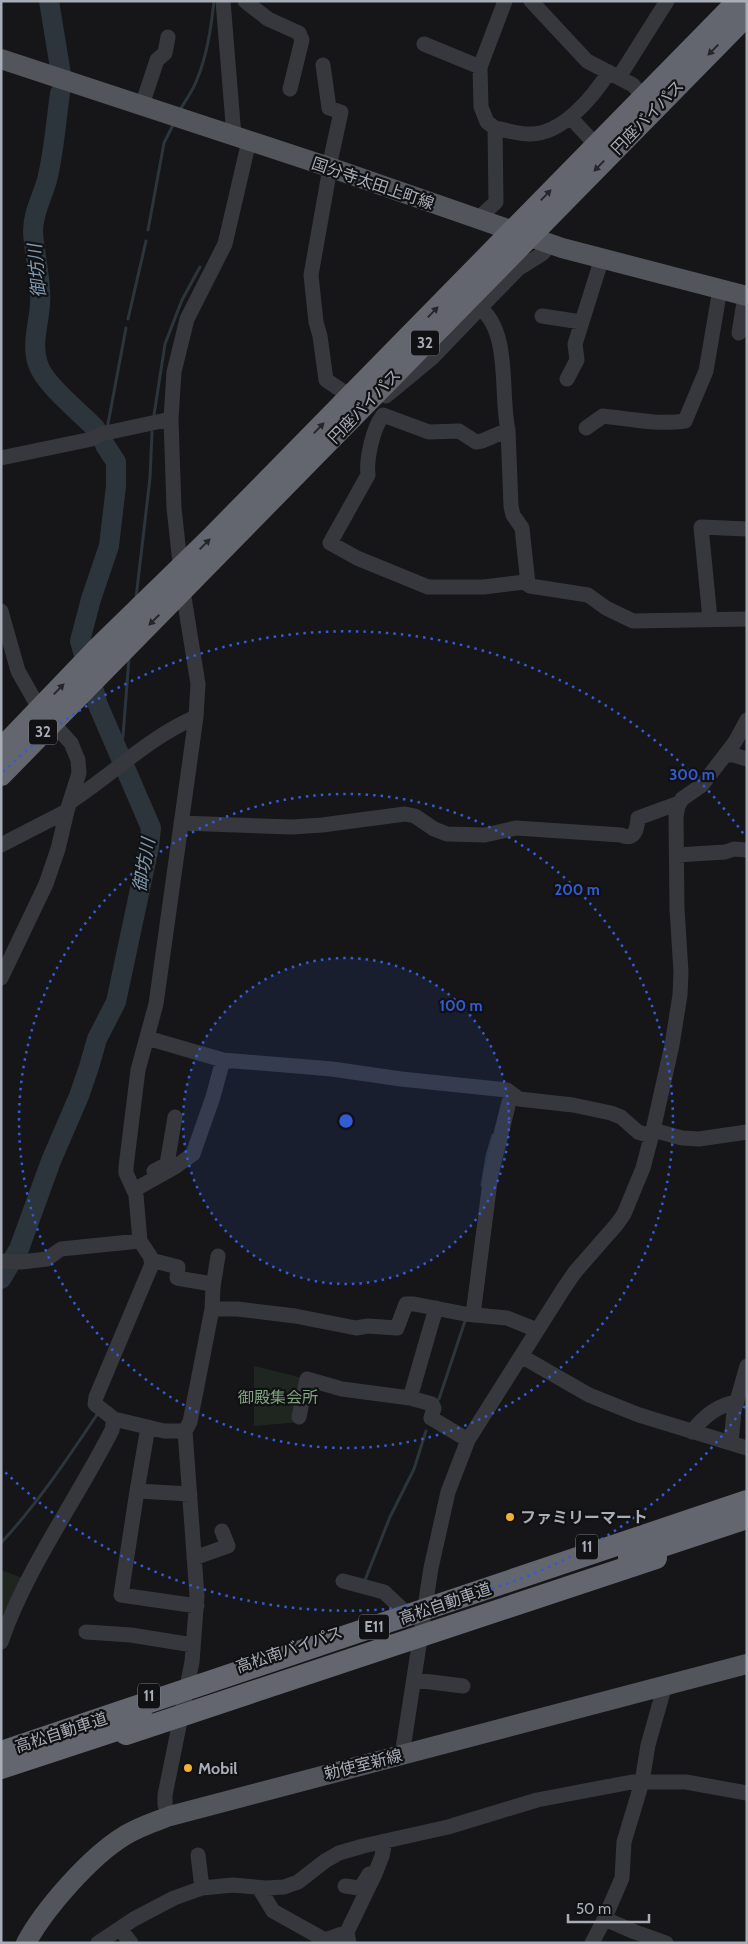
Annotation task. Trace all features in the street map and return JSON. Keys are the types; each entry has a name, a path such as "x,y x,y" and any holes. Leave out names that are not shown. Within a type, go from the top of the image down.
{"highway":[{"name":"円座バイパス","path":"100,661 184,596 521,234 596,145 738,1"},
{"name":"円座バイパス","path":"1,749 46,715 81,681 181,568 350,396 521,234 747,15"},
{"name":"円座バイパス","path":"1,775 46,715"},
{"name":"高松南バイパス","path":"1,1746 747,1494"},
{"name":"高松自動車道","path":"1,1752 747,1501"},
{"name":"高松自動車道","path":"1,1768 747,1518"},
{"name":"高松南バイパス","path":"1,1777 747,1528"}],"main road":[{"name":"国分寺太田上町線","path":"1,60 242,138 551,244 746,296"},
{"name":"勅使室新線","path":"26,1943 57,1898 106,1849 124,1836 145,1825 170,1816 747,1664"}],"street":[{"path":"185,1431 164,1431 114,1419 95,1404 96,1397 150,1270 151,1260 140,1242 136,1195 126,1167 138,1070 156,1004 196,717 198,684 184,596 174,508 171,419 174,372 178,350 187,319 225,244 242,138 223,1"},
{"path":"245,1 268,18 299,33 302,40 290,89"},
{"path":"505,1 480,67 481,107 487,122 495,128 530,134 559,125 588,101 614,75 667,1"},
{"path":"531,1 587,61 633,85 644,96"},
{"path":"142,105 157,60 166,53 168,37"},
{"path":"424,44 480,67"},
{"path":"323,65 329,108 341,112 311,275 316,322 320,336 326,380 350,396"},
{"path":"570,117 596,145"},
{"path":"478,219 496,202 495,128"},
{"path":"184,596 325,458 344,442 386,396 432,358 518,269 542,254 551,244"},
{"path":"567,379 577,360 575,344 602,258"},
{"path":"586,428 603,416 642,421 685,421 706,371 720,289"},
{"path":"739,333 746,296"},
{"path":"480,308 486,313 496,331 499,345 508,430 510,506 513,515 522,528 528,584"},
{"path":"542,316 582,322"},
{"path":"508,430 476,442 459,432 429,432 383,415 377,422 367,465 368,475 330,543 357,558 428,587 484,586 524,582 530,586 588,595 606,608 633,620 747,619"},
{"path":"1,458 92,439 101,434 171,419"},
{"path":"710,619 701,527 747,529"},
{"path":"1,611 18,671 46,715 71,743 78,760 79,773 68,807 58,849 46,884 1,978"},
{"path":"1,845 68,807 121,764 181,723 196,717"},
{"path":"402,1755 415,1680 420,1637 443,1510 468,1440 575,1272 624,1214 642,1168 672,1045 680,996 682,972 677,909 676,816 679,803 702,785 735,742 747,720"},
{"path":"725,755 734,755 747,759"},
{"path":"181,823 292,827 405,814 415,816 434,829 447,834 485,835 516,828 621,835 627,838 631,837 636,831 638,818 679,803"},
{"path":"677,855 725,852 734,849 747,850"},
{"path":"147,1038 223,1060 332,1069 401,1079 507,1090 519,1099 573,1105 611,1113 621,1117 638,1132 700,1139 747,1132"},
{"path":"132,1187 175,1167 192,1154 223,1060"},
{"path":"469,1315 491,1174 509,1102 514,1095"},
{"path":"132,1187 167,1164 175,1117"},
{"path":"9,1261 47,1259 61,1249 140,1242"},
{"path":"170,1816 165,1805 165,1795 187,1683 197,1606 185,1431 190,1422 212,1309 218,1256"},
{"path":"151,1260 178,1267 177,1278 206,1282 213,1287"},
{"path":"212,1309 238,1309 295,1316 356,1328 368,1326 397,1328 406,1304 469,1315 507,1318 537,1330"},
{"path":"410,1398 436,1308"},
{"path":"521,1356 589,1395 639,1415 747,1448"},
{"path":"731,1443 736,1402 747,1366"},
{"path":"299,1417 307,1379 342,1388 410,1398 432,1404 434,1408 431,1418 468,1440"},
{"path":"692,1432 708,1414 736,1402"},
{"path":"1,1642 30,1578 112,1430 114,1419"},
{"path":"148,1427 121,1595 197,1606"},
{"path":"137,1491 190,1494"},
{"path":"194,1558 228,1546 222,1531"},
{"path":"343,1581 384,1592 402,1610"},
{"path":"86,1632 193,1645"},
{"path":"415,1680 464,1686"},
{"path":"592,1943 605,1919 622,1878 624,1842 642,1782 648,1745 665,1685"},
{"path":"98,1943 134,1919 174,1898 202,1888 233,1884 259,1888 284,1887 298,1882 325,1861 339,1853 448,1827 537,1800 632,1782 686,1782 747,1793"},
{"path":"345,1886 359,1888 363,1884 378,1855 382,1842"},
{"path":"259,1888 274,1911 325,1940 348,1937 382,1856 382,1842"},
{"path":"198,1855 202,1888"},
{"path":"605,1919 666,1943"},
{"path":"120,1929 131,1943"}],"green space":[{"name":"御殿集会所","path":"254,1366 307,1379 301,1422 254,1426"},
{"path":"1,1570 25,1579 1,1633"}],"waterway":[{"name":"御坊川","path":"49,1 61,74"},
{"path":"180,110 200,72 210,32 214,1"},
{"name":"御坊川","path":"60,93 49,169 33,224 40,295 35,349 38,364 47,380 96,429"},
{"path":"148,230 164,143 173,125"},
{"path":"128,319 146,241"},
{"path":"154,415 165,344 182,300 200,267"},
{"path":"107,429 126,328"},
{"path":"136,598 150,478 152,432"},
{"name":"御坊川","path":"105,445 106,437"},
{"name":"御坊川","path":"1,1279 19,1249 51,1161 79,1096 97,1039 116,1002 149,847 151,828 98,705 80,641 91,599 109,546 116,486 116,462 105,445"},
{"path":"119,754 123,736 129,658"},
{"path":"482,1185 493,1135"},
{"path":"439,1399 466,1318"},
{"path":"1,1543 40,1496 98,1413"},
{"path":"365,1580 390,1517 414,1469 426,1431"}],"place":[{"name":"ファミリーマート","path":"510,1517"},
{"name":"Mobil","path":"188,1768"}]}
